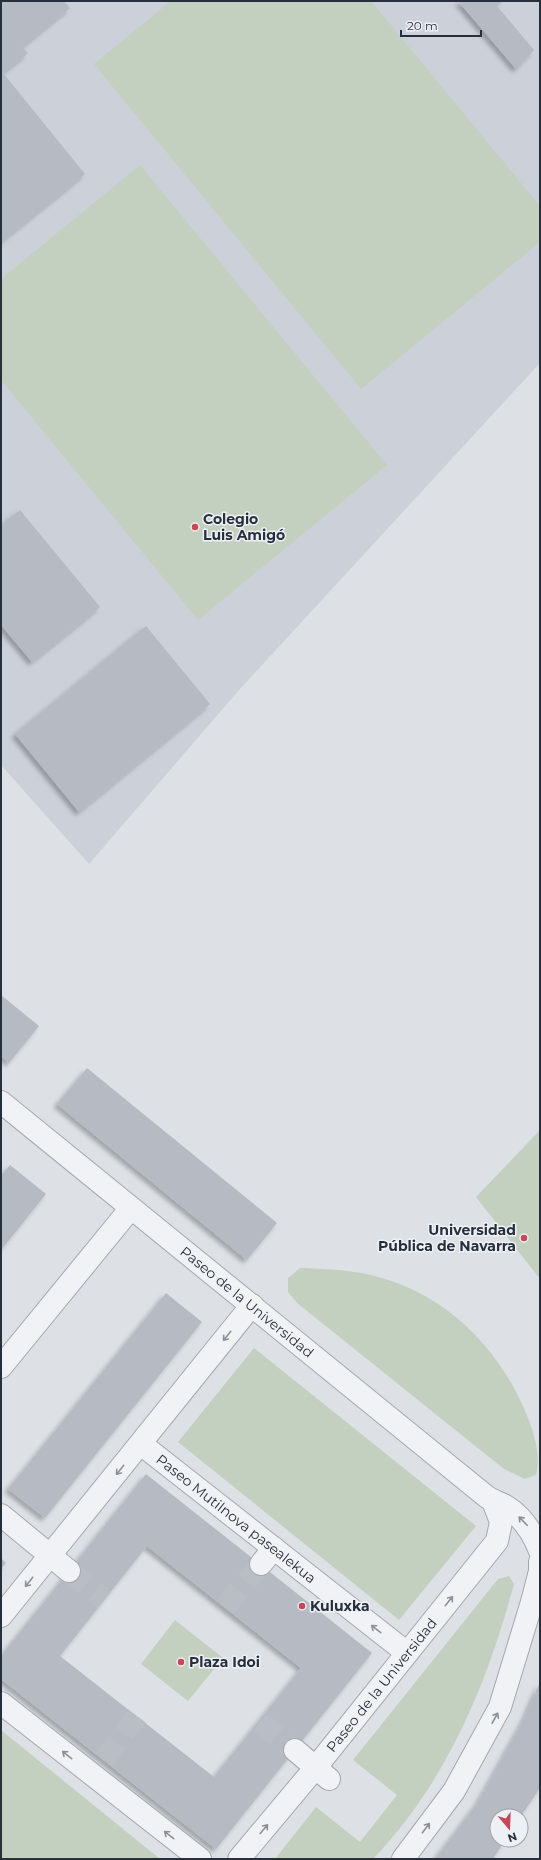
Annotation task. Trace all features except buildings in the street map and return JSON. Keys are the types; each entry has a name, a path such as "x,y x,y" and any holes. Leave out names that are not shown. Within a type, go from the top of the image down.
{"street":[{"name":"Paseo de la Universidad","path":"4,1112 131,1208 493,1501 506,1506 524,1521 533,1534 540,1551"},
{"path":"1,1367 131,1208"},
{"path":"1,1616 142,1444 252,1306"},
{"name":"Paseo Mutilnova pasealekua","path":"142,1444 268,1556 407,1653"},
{"name":"Paseo de la Universidad","path":"239,1859 322,1773 407,1653 497,1541 501,1522 493,1501"},
{"path":"1,1515 69,1571"},
{"path":"403,1859 454,1791 500,1707 532,1602 540,1571 540,1562"},
{"path":"1,1703 98,1768 200,1859"},
{"path":"295,1750 322,1773"}],"shaded area":[{"name":"Colegio Luis Amigó","path":"1,1 540,1 540,363 239,690 89,864 1,765"}],"green space":[{"path":"171,1 371,1 540,206 540,242 361,389 94,64"},
{"path":"140,165 387,465 198,620 1,380 1,279"},
{"name":"Universidad Pública de Navarra","path":"540,1130 540,1279 476,1197"},
{"path":"300,1268 331,1269 362,1273 382,1278 407,1287 430,1299 452,1314 489,1350 504,1371 517,1394 528,1418 535,1439 538,1454 536,1475 525,1479 504,1469 297,1303 288,1292 288,1278"},
{"path":"254,1348 476,1526 399,1620 178,1442"},
{"path":"509,1576 514,1584 491,1659 477,1695 461,1731 443,1765 399,1830 373,1859 275,1859 316,1807 360,1842 397,1795 353,1760 498,1579"},
{"path":"175,1620 223,1658 188,1701 141,1664"},
{"path":"1,1730 160,1859 1,1859"}],"tunnel":[{"path":"225,1607 261,1564"},
{"path":"69,1571 104,1600"},
{"path":"104,1760 137,1716"},
{"path":"260,1722 295,1750"}],"place":[{"name":"Colegio Luis Amigó","path":"195,527"},
{"name":"Universidad Pública de Navarra","path":"524,1238"},
{"name":"Kuluxka","path":"302,1606"},
{"name":"Plaza Idoi","path":"181,1662"}]}
